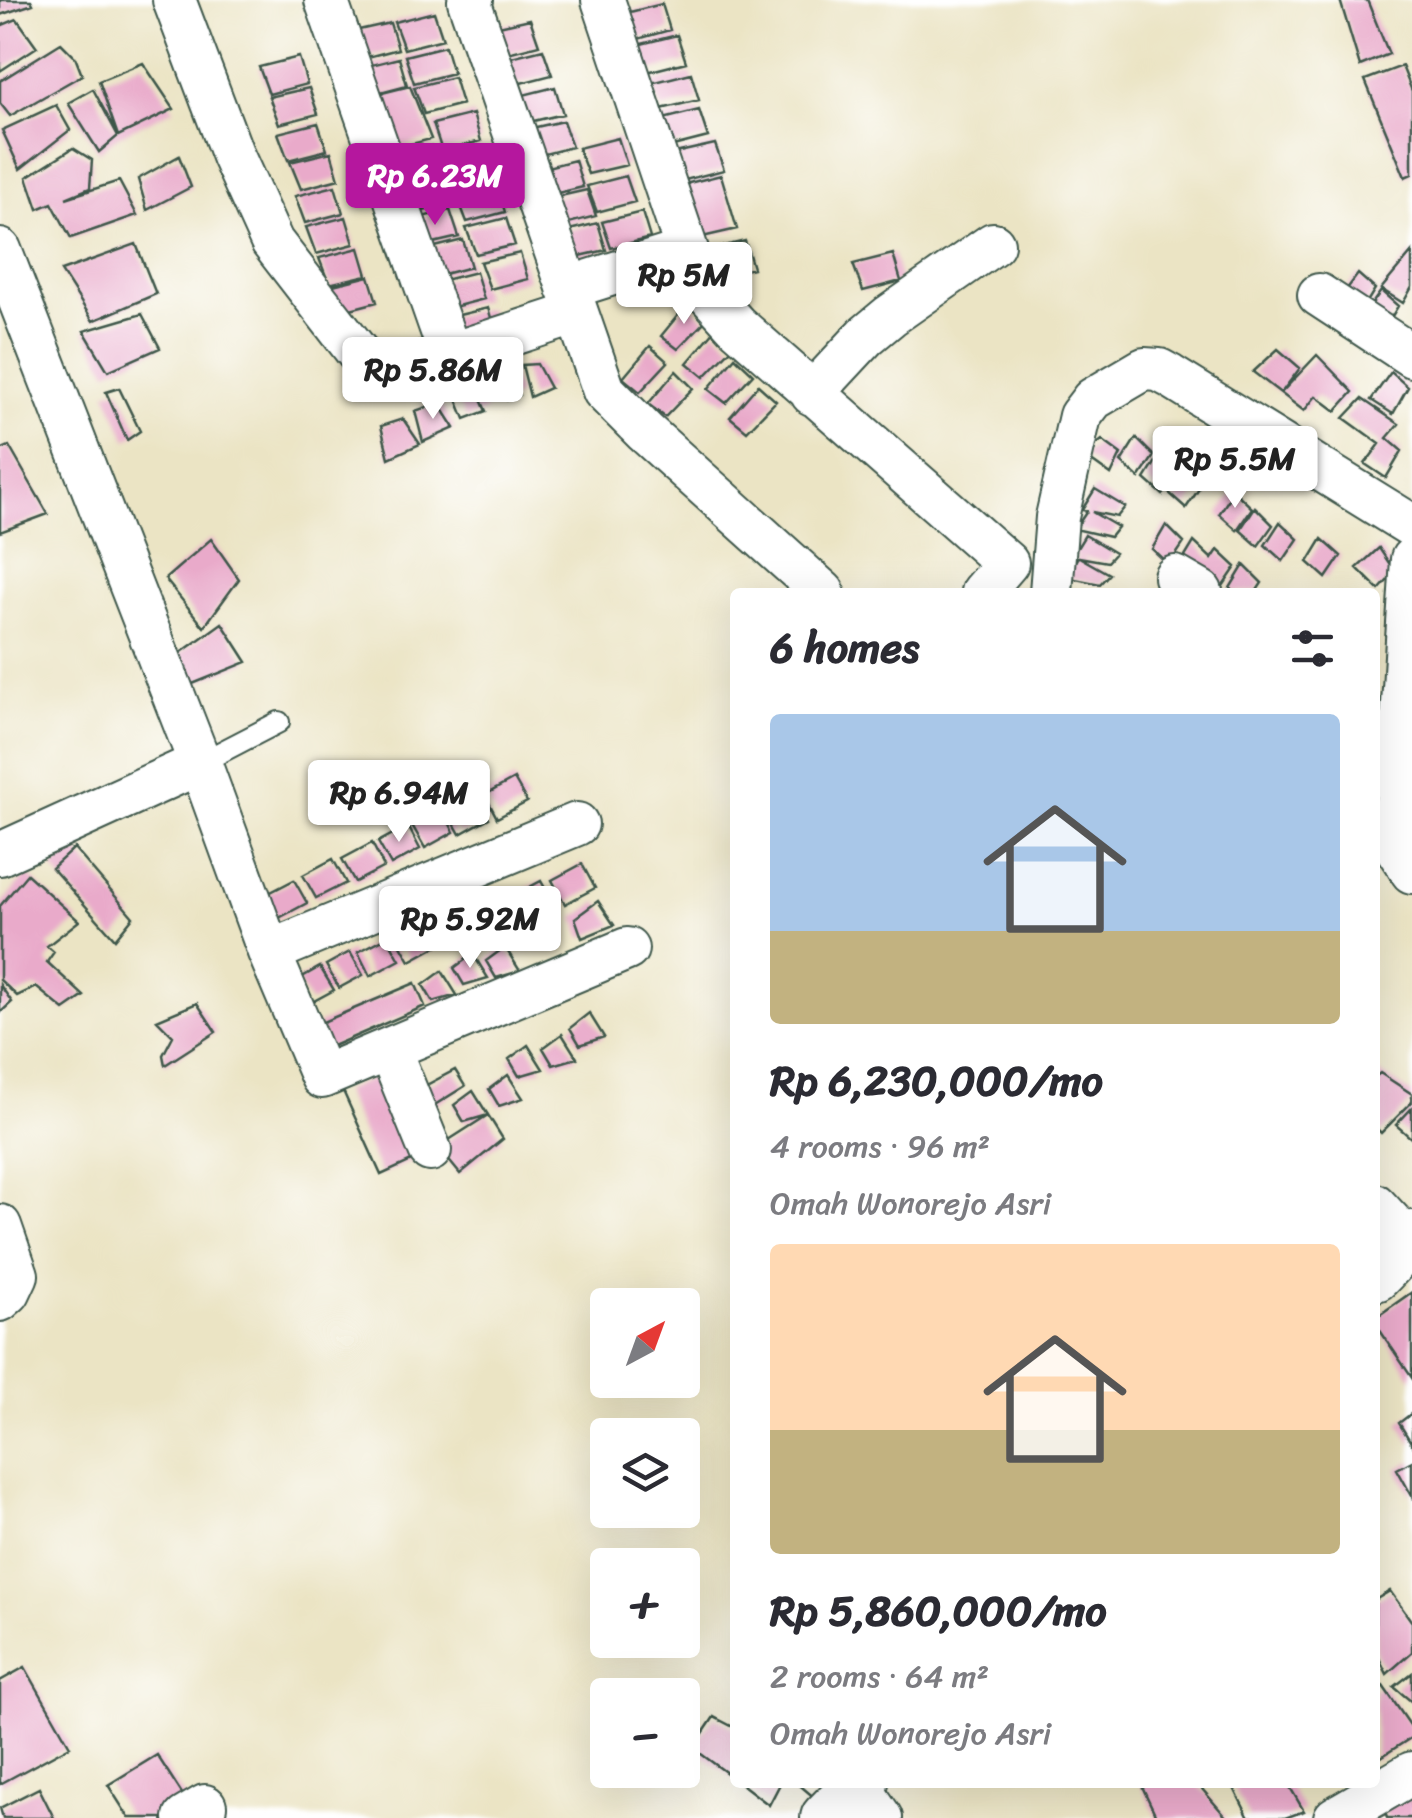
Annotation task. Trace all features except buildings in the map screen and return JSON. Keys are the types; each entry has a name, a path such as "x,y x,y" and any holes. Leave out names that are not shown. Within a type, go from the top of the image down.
{"street":[{"path":"174,0 233,156 272,242 374,368 391,372 450,354 685,250"},
{"path":"326,0 450,354"},
{"path":"472,0 604,391 644,432 819,588"},
{"path":"603,0 698,284 812,394 1007,563 985,588"},
{"path":"812,394 890,316 993,244"},
{"path":"0,250 200,762 269,952 322,1077 627,949"},
{"path":"1319,296 1412,356"},
{"path":"1051,588 1057,517 1080,416 1093,399 1144,368 1170,376 1412,526"},
{"path":"1411,871 1396,846 1394,834 1389,707 1412,559"},
{"path":"0,854 200,762"},
{"path":"269,952 577,824"},
{"path":"1380,849 1411,871"},
{"path":"389,1049 430,1150"},
{"path":"0,1226 17,1275 0,1300"},
{"path":"1348,1806 1412,1773"}],"lane":[{"path":"200,762 279,722"}]}
